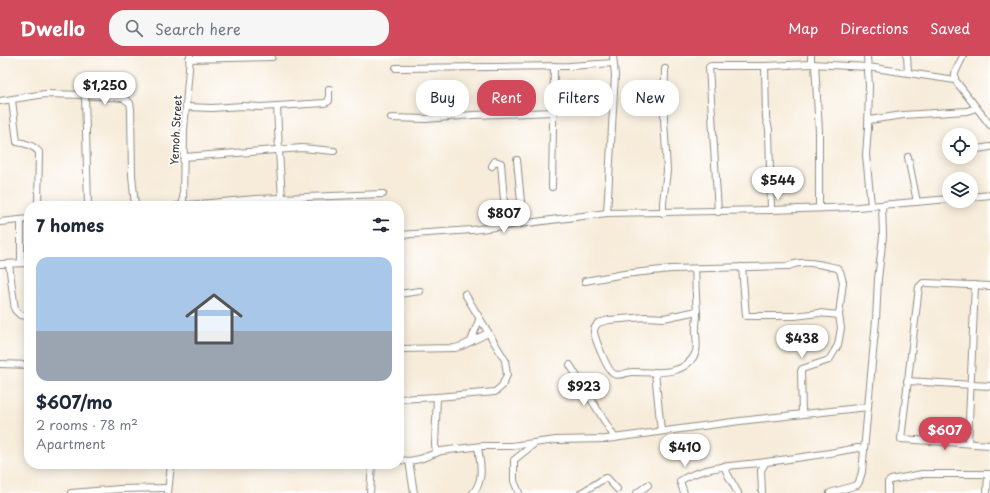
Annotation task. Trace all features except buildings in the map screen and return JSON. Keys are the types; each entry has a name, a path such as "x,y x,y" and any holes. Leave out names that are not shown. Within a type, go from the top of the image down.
{"street":[{"path":"811,56 819,131 819,208"},
{"path":"867,56 869,120 866,155 871,205"},
{"path":"907,56 908,72"},
{"path":"963,56 955,73 955,80 990,125"},
{"path":"190,58 272,57"},
{"name":"Yemoh Street","path":"183,201 186,107 190,58"},
{"path":"396,68 579,66 613,59 614,75 607,213"},
{"path":"718,212 709,67 813,64 868,67 955,80"},
{"path":"554,66 554,80"},
{"path":"765,66 766,118 769,128 771,210"},
{"path":"663,213 667,171 664,119 665,69"},
{"path":"186,107 277,106 326,103 329,101 329,89"},
{"path":"0,101 45,94 124,98 130,103 134,201"},
{"path":"85,95 88,201"},
{"path":"12,100 17,142 25,143 37,149 39,152 38,201"},
{"path":"277,106 282,198"},
{"path":"869,120 903,115 968,111 976,108"},
{"path":"391,118 426,119 474,115 544,112"},
{"path":"552,187 554,116"},
{"path":"978,149 990,147"},
{"path":"184,157 251,151 279,151 302,148 334,152"},
{"path":"908,157 917,202"},
{"path":"517,160 523,223"},
{"path":"492,166 495,161 501,163 506,225"},
{"path":"233,201 383,194"},
{"path":"978,196 990,195"},
{"path":"404,235 472,230 607,213 771,210 882,205 942,200"},
{"path":"830,493 854,487 859,482 862,472 883,236 882,205"},
{"path":"0,264 21,263 21,220"},
{"path":"0,222 24,220"},
{"path":"585,280 624,274 681,269 695,270 789,266 795,263 837,268 840,271 843,282 839,315 841,328 838,345 829,360 802,369 802,414"},
{"path":"9,264 15,310 20,315 24,315"},
{"path":"742,267 746,316 795,316 819,313 839,315"},
{"path":"695,270 697,311 697,349 690,362 684,367 667,372 631,372 619,375 612,374 594,336 594,329 598,323 609,320 646,317 664,318 697,311"},
{"path":"990,286 926,283 919,287 901,440 990,445"},
{"path":"968,443 975,285"},
{"path":"404,293 420,291"},
{"path":"404,399 437,398 495,392 502,386 507,375 505,360 464,294"},
{"path":"471,341 479,320"},
{"path":"404,349 455,348 462,346 488,332"},
{"path":"0,364 24,365"},
{"path":"570,365 615,438"},
{"path":"655,372 660,431"},
{"path":"907,381 990,386"},
{"path":"436,453 437,398"},
{"path":"404,460 420,460 436,453 457,449 511,446 556,440 615,438 660,431 868,407"},
{"path":"520,493 514,481 514,460 536,442"},
{"path":"474,493 481,476 478,447"},
{"path":"684,493 680,481 688,476 724,466 766,462 858,448 863,449"},
{"path":"409,461 414,493"},
{"path":"762,493 761,470 766,462"},
{"path":"724,466 738,493"},
{"path":"71,493 168,491 170,469"},
{"path":"370,493 372,469"},
{"path":"888,493 888,482 914,475 989,474 987,493"},
{"path":"581,493 605,478 607,478 617,490"},
{"path":"636,493 648,486"}]}
